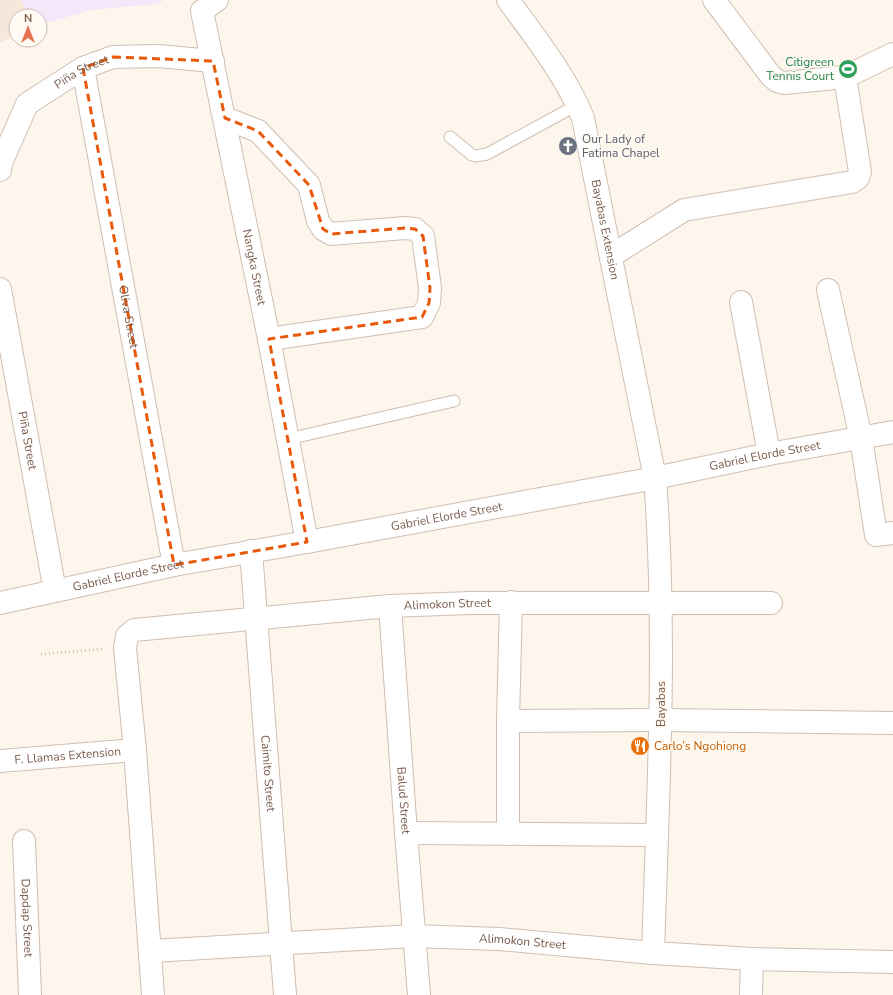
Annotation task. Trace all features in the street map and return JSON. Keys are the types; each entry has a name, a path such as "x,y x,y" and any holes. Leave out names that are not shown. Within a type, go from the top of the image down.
{"street":[{"name":"Nangka Street","path":"217,0 202,11 269,339 307,542"},
{"name":"Bayabas Extension","path":"508,0 535,37 568,88 583,118 655,478"},
{"path":"714,0 771,76 777,81 784,83 845,78 893,54"},
{"name":"Piña Street","path":"0,170 1,163 27,104 83,68 113,57 158,56 213,61"},
{"name":"Oliva Street","path":"83,68 174,566"},
{"path":"611,256 684,210 852,182 858,178 860,172 845,78"},
{"path":"225,118 258,131 310,185 318,221 323,229 331,234 405,228 415,229 423,236 430,288 429,303 422,317 269,339"},
{"name":"Piña Street","path":"0,290 5,345 55,591"},
{"path":"828,290 861,438 876,535 893,533"},
{"path":"741,302 769,454"},
{"name":"Gabriel Elorde Street","path":"0,603 174,566 655,478 769,454 893,432"},
{"name":"Bayabas","path":"653,953 661,720 661,603 655,478"},
{"name":"Caimito Street","path":"251,552 285,995"},
{"path":"508,834 508,721 511,602"},
{"name":"Alimokon Street","path":"126,642 134,630 390,606 511,602 770,603"},
{"name":"Balud Street","path":"390,606 418,995"},
{"path":"126,642 151,951 153,995"},
{"path":"508,721 661,720 893,723"},
{"name":"F. Llamas Extension","path":"0,761 135,750"},
{"path":"406,832 656,835"},
{"name":"Dapdap Street","path":"24,841 30,995"},
{"name":"Alimokon Street","path":"151,951 281,945 414,936 499,939 653,953 752,959 893,962"},
{"path":"751,995 752,959"}],"lane":[{"path":"450,137 472,155 476,156 487,154 578,106"},
{"path":"288,439 454,401"}],"path":[{"path":"41,654 126,642"}],"highlighted area":[{"path":"113,57 213,61 225,118 258,131 309,185 323,229 331,234 405,228 415,229 423,236 430,288 429,303 422,317 269,339 307,542 174,565 83,68"}],"shaded area":[{"path":"0,0 21,0 25,8 8,8 8,39 0,43"},
{"path":"21,0 164,0 156,4 91,10 48,23 48,8 25,8"}],"place":[{"name":"Citigreen Tennis Court","path":"848,69"},
{"name":"Our Lady of Fatima Chapel","path":"568,146"},
{"name":"Carlo’s Ngohiong","path":"640,746"}]}
